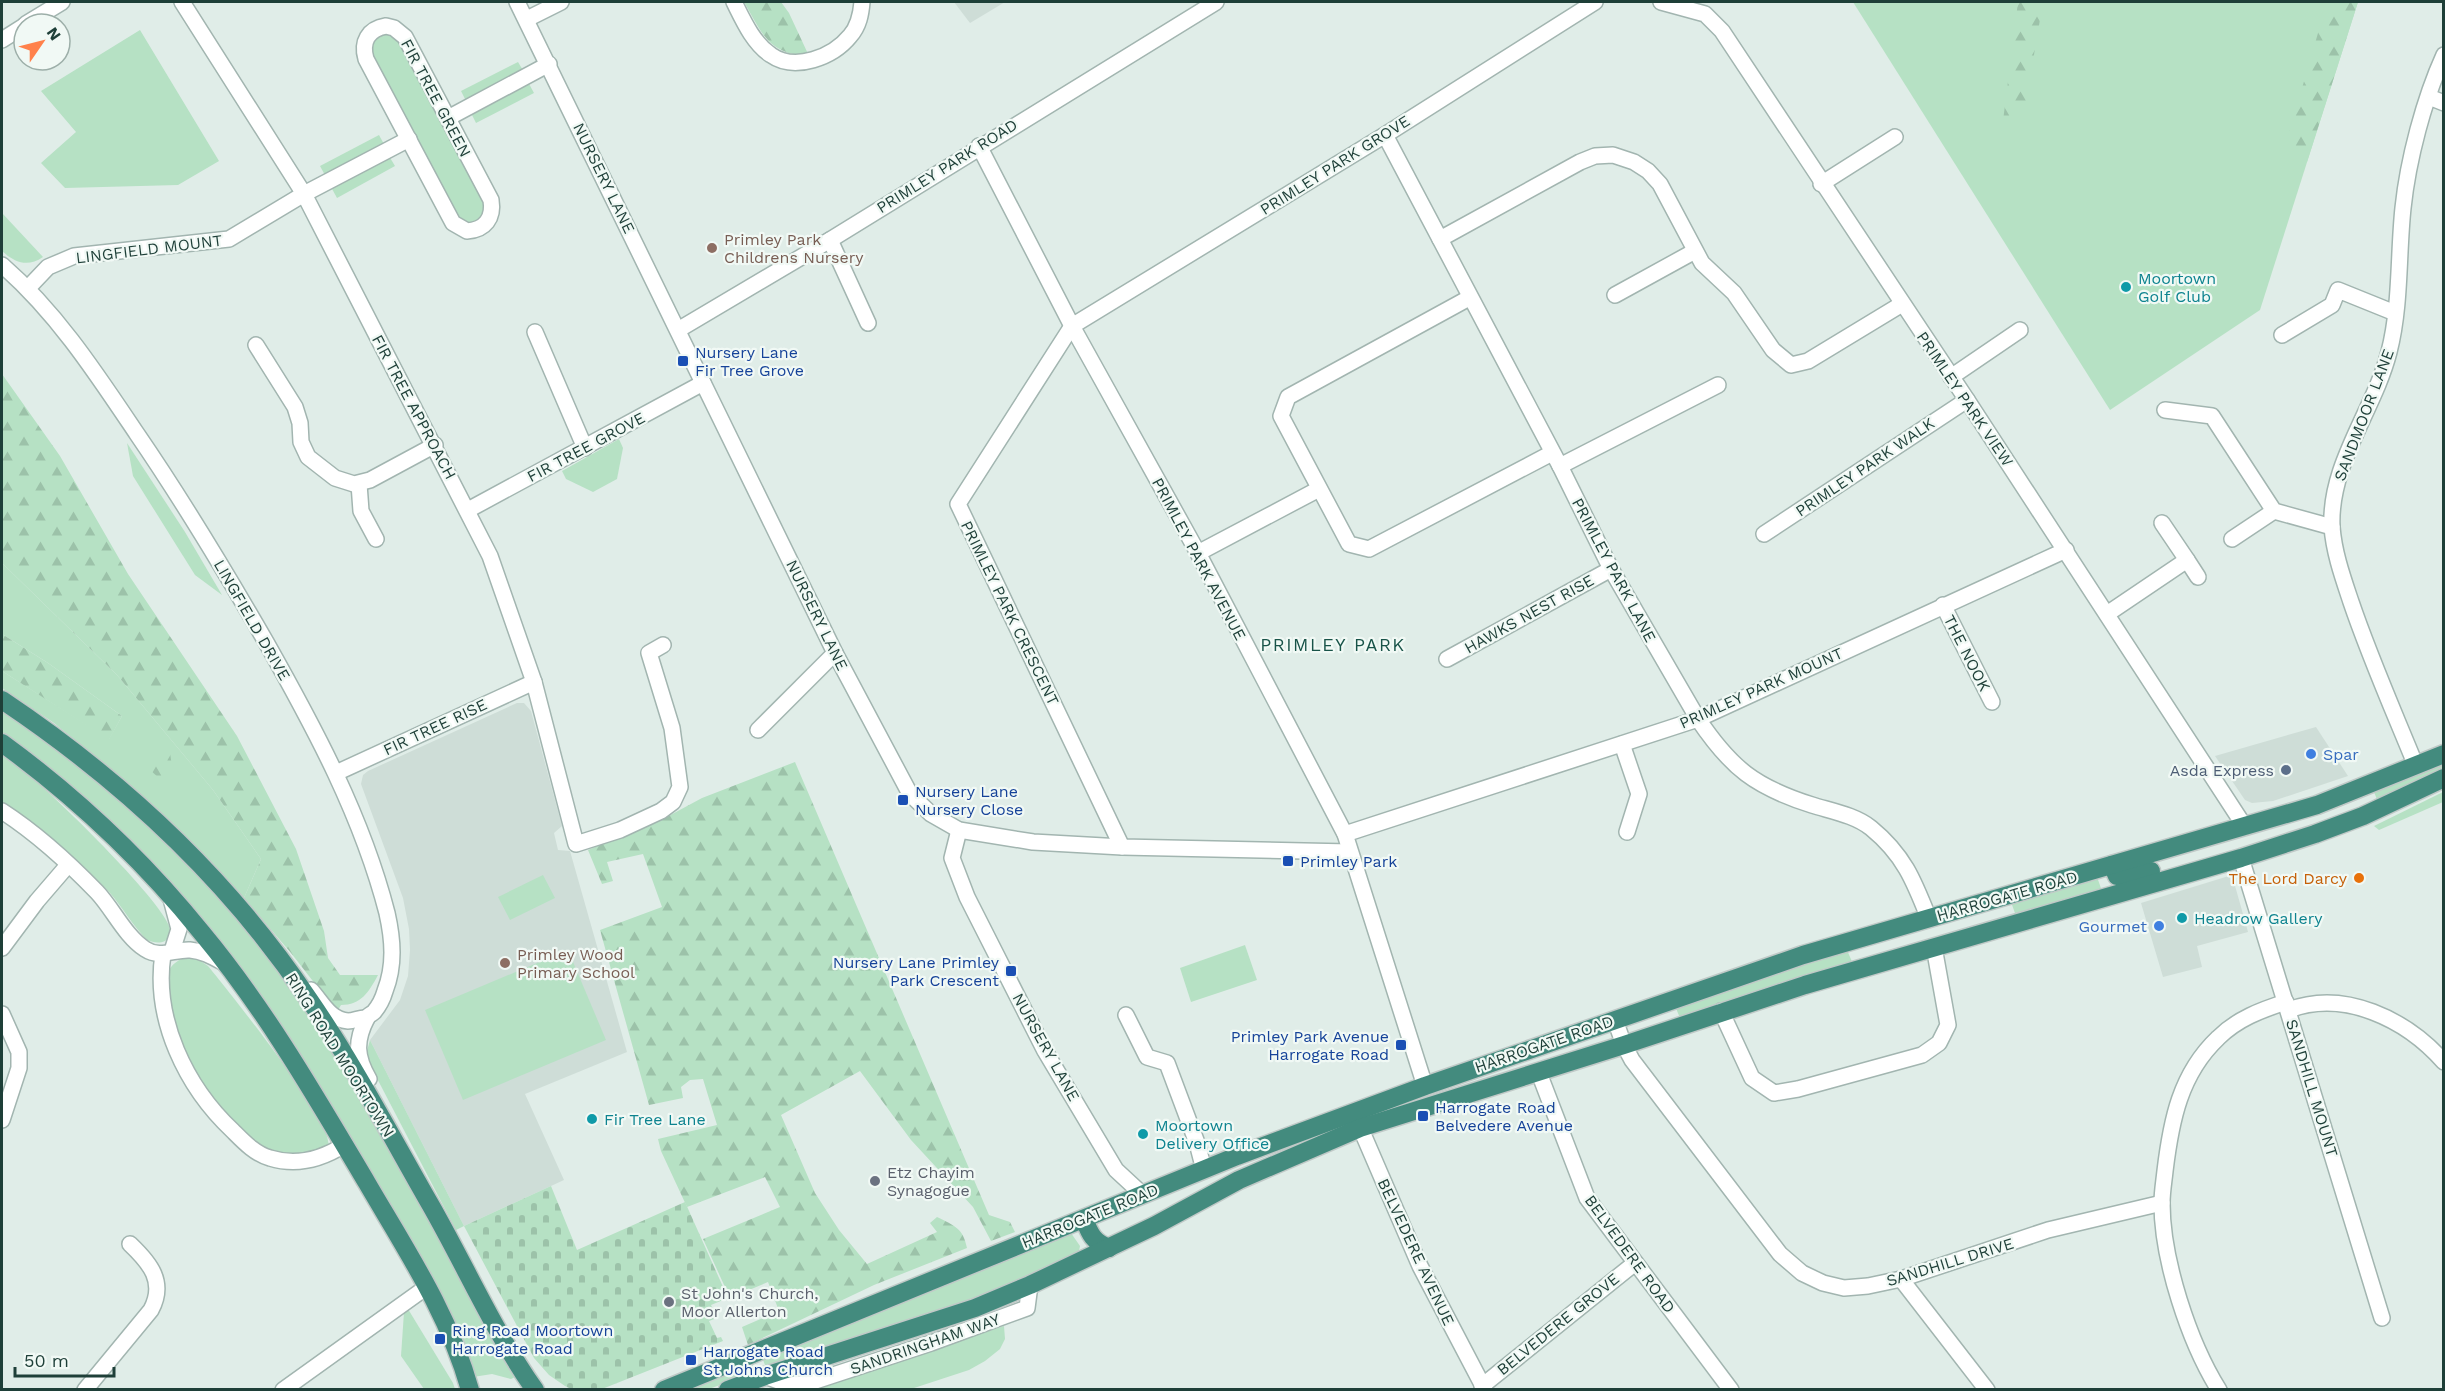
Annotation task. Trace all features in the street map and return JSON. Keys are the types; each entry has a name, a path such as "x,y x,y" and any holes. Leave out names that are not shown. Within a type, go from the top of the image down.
{"highway":[{"name":"RING ROAD MOORTOWN","path":"2,700 42,726 111,780 176,842 240,909 309,998 431,1206 516,1362 535,1389"},
{"path":"2,743 76,802 142,865 203,933 283,1044 428,1286 450,1331 470,1389"},
{"name":"HARROGATE ROAD","path":"728,1389 975,1308 1030,1285 1190,1209 1425,1086 1803,955 2317,805 2444,754"},
{"name":"HARROGATE ROAD","path":"664,1389 1204,1170 1357,1120 1539,1073 1624,1046 1721,1011 2241,858 2353,820 2444,778"},
{"path":"2245,827 2270,830 2344,811 2353,820"},
{"path":"2112,865 2117,876 2127,878 2172,866 2190,873"},
{"path":"1929,919 1941,924 1999,908 2004,912 2009,926"},
{"path":"1855,940 1860,955 1866,958 1919,942 1934,947"},
{"path":"1162,1187 1177,1189 1204,1180 1211,1183 1216,1194"},
{"path":"1084,1219 1097,1243 1109,1248"}],"street":[{"path":"46,12 63,2"},
{"name":"FIR TREE APPROACH","path":"182,2 304,194 468,510 500,579 534,682 576,844 620,830 661,811 673,802 680,787 672,728 649,653 663,645"},
{"name":"NURSERY LANE","path":"518,2 835,653 910,794 931,814 959,830 952,858 967,897 1045,1051 1116,1170 1143,1195"},
{"path":"527,19 561,2"},
{"path":"734,2 759,44 770,55 782,61 795,63 809,62 846,41 860,19 862,2"},
{"name":"PRIMLEY PARK ROAD","path":"678,330 830,240 979,146 1216,2"},
{"name":"PRIMLEY PARK GROVE","path":"1072,326 1385,135 1595,2"},
{"name":"PRIMLEY PARK VIEW","path":"1661,2 1695,5 1722,31 1821,184 2066,550 2245,827"},
{"name":"FIR TREE GREEN","path":"378,27 394,28 405,37 448,118 491,200 491,216 482,228 466,231 453,223 409,140 364,51 367,37 378,27"},
{"name":"SANDMOOR LANE","path":"2416,766 2364,641 2337,560 2332,527 2335,492 2342,470 2374,397 2390,352 2396,313 2403,206 2413,147 2436,100 2444,55"},
{"path":"448,118 549,64"},
{"name":"PRIMLEY PARK LANE","path":"1385,135 1556,460 1611,570 1698,719 1732,764 1761,786 1846,815 1869,826 1891,846 1910,872 1929,919"},
{"path":"1821,184 1895,137"},
{"name":"LINGFIELD MOUNT","path":"28,288 48,267 74,256 229,239 304,194 409,140"},
{"name":"PRIMLEY PARK AVENUE","path":"979,146 1072,326 1198,553 1345,834 1425,1086"},
{"path":"1440,238 1580,162 1595,156 1613,155 1634,162 1648,171 1660,184 1695,251 1711,272 1742,302 1773,350 1791,365 1808,361 1902,304"},
{"path":"830,240 868,323"},
{"path":"1614,295 1695,251"},
{"name":"LINGFIELD DRIVE","path":"2,265 28,288 71,337 167,477 231,581 290,685 336,773 372,861 392,941 393,965 385,992 374,1012 367,1018 358,1038 358,1057 431,1206"},
{"path":"2282,335 2332,304 2338,290 2396,313"},
{"path":"1469,297 1288,397 1281,416 1350,544 1369,549 1718,385"},
{"name":"PRIMLEY PARK CRESCENT","path":"1072,326 958,504 1122,847"},
{"path":"1951,377 2020,330"},
{"path":"535,332 585,448"},
{"path":"256,345 295,407 302,442 308,457 335,478 359,484 435,445"},
{"name":"FIR TREE GROVE","path":"468,510 703,383"},
{"name":"PRIMLEY PARK WALK","path":"1764,534 1967,400"},
{"path":"2165,410 2211,416 2274,511 2332,527"},
{"path":"359,484 361,511 376,539"},
{"path":"1198,553 1319,489"},
{"path":"2232,539 2274,511"},
{"path":"2162,523 2198,578"},
{"name":"PRIMLEY PARK MOUNT","path":"1345,834 1698,719 2066,550"},
{"path":"2107,614 2187,560"},
{"name":"HAWKS NEST RISE","path":"1447,659 1611,570"},
{"name":"THE NOOK","path":"1943,605 1992,702"},
{"path":"758,730 835,653"},
{"name":"FIR TREE RISE","path":"336,773 534,682"},
{"path":"1622,744 1639,794 1627,832"},
{"path":"2,812 14,819 68,865 98,894 134,939 145,949 168,953 188,950 204,952 224,963"},
{"path":"959,830 1033,842 1122,847 1350,852"},
{"name":"SANDHILL MOUNT","path":"2241,858 2382,1318"},
{"path":"2,948 37,901 68,865"},
{"path":"170,896 179,929 159,976 170,1037 190,1078 224,1123 247,1145 268,1158 301,1162 330,1153 344,1145"},
{"path":"240,909 333,1016 346,1021 367,1018"},
{"path":"1721,1011 1752,1078 1774,1093 1798,1089 1922,1054 1939,1043 1948,1025 1934,947"},
{"path":"2220,1389 2195,1344 2183,1311 2172,1274 2162,1203 2173,1118 2191,1070 2219,1037 2238,1022 2287,1006 2328,1002 2353,1006 2384,1016 2411,1032 2444,1062"},
{"path":"2,1014 19,1052 19,1068 2,1120"},
{"path":"1126,1015 1147,1057 1167,1063 1197,1143 1204,1170"},
{"name":"SANDHILL DRIVE","path":"1615,1020 1624,1046 1646,1078 1780,1254 1802,1273 1823,1283 1844,1288 1901,1280 2048,1230 2162,1203"},
{"name":"BELVEDERE ROAD","path":"1539,1073 1587,1198 1731,1389"},
{"name":"BELVEDERE AVENUE","path":"1357,1120 1420,1266 1483,1388"},
{"path":"85,1389 156,1301 158,1282 154,1273 145,1259 130,1244"},
{"name":"BELVEDERE GROVE","path":"1483,1388 1635,1263"},
{"path":"1901,1280 1987,1389"},
{"path":"284,1389 428,1286"}],"shaded area":[{"path":"954,2 1005,2 970,23"},
{"name":"Primley Wood Primary School","path":"517,703 524,703 531,711 562,826 554,833 558,850 570,851 627,1052 525,1094 564,1180 464,1226 370,1040 400,1000 408,976 410,950 409,929 403,898 361,784 363,775 368,771"},
{"path":"2316,727 2348,776 2273,801 2252,803 2245,800 2215,756"},
{"path":"2232,875 2248,932 2197,946 2202,967 2163,977 2141,903"}],"green space":[{"path":"744,2 781,2 789,13 809,56 784,51 775,46 762,32"},
{"name":"Moortown Golf Club","path":"1853,2 2358,2 2260,310 2110,410"},
{"path":"2018,2 2043,2 2025,107 2002,129"},
{"path":"2327,2 2358,2 2307,162 2285,147"},
{"path":"140,30 219,161 178,185 65,188 41,163 76,132 41,91"},
{"path":"387,32 396,36 486,201 484,217 470,225 460,221 370,54 373,39"},
{"path":"518,62 524,72 466,101 461,91"},
{"path":"528,82 534,93 476,123 471,113"},
{"path":"379,135 385,146 326,177 320,166"},
{"path":"389,156 395,166 337,198 331,187"},
{"path":"2,213 43,257 26,263 11,258 2,251"},
{"path":"2,374 60,456 128,574 237,736 296,849 324,931 328,958 340,975 378,975 368,992 354,1003 341,1005 337,1012 244,898 261,859 213,790 117,675 2,563"},
{"path":"619,439 623,448 617,479 593,492 566,479 562,471"},
{"path":"127,443 185,532 222,595 195,575 133,476"},
{"path":"2,563 117,675 213,790 261,859 244,898 127,782 54,723 2,688 2,671 109,739 122,716 48,663 2,634"},
{"path":"2,634 48,663 122,716 109,740 2,671"},
{"path":"2,709 74,762 142,820 206,883 264,951 295,993 337,1059 517,1376 511,1379 492,1374 473,1377 460,1338 440,1291 324,1098 104,818 31,753 2,733"},
{"path":"170,753 173,773 160,779 149,769 152,757"},
{"path":"2,754 65,808 132,876 164,917 170,931 166,940 158,943 147,940 110,893 85,868 45,833 2,801"},
{"path":"795,762 989,1215 1010,1222 1015,1232 991,1241 973,1207 911,1140 860,1071 781,1115 815,1193 839,1230 867,1264 937,1232 930,1223 937,1217 957,1228 967,1248 874,1285 748,1345 742,1327 779,1311 768,1282 730,1298 703,1239 780,1207 765,1177 687,1207 661,1151 658,1139 717,1125 703,1079 690,1080 681,1087 683,1098 649,1105 600,930 662,907 643,854 607,862 613,881 602,884 588,850 663,819 702,798"},
{"path":"2443,762 2443,771 2378,802 2374,792"},
{"path":"2443,792 2443,802 2379,830 2374,826"},
{"path":"543,875 555,898 510,920 498,897"},
{"path":"2097,877 2102,891 2016,916 2011,902"},
{"path":"1245,945 1257,980 1191,1002 1180,968"},
{"path":"568,950 606,1040 463,1100 425,1010"},
{"path":"1847,950 1853,964 1680,1018 1675,1006"},
{"path":"188,957 196,958 208,966 278,1057 316,1113 326,1134 328,1147 301,1155 284,1155 273,1152 230,1118 205,1088 194,1071 178,1035 168,984 167,976 171,967"},
{"path":"370,1040 464,1226 456,1230 369,1063 367,1051"},
{"path":"551,1186 577,1250 685,1202 728,1298 711,1305 717,1318 709,1321 717,1338 721,1337 723,1341 602,1389 571,1389 549,1375 534,1358 464,1226"},
{"path":"1071,1233 1080,1246 1079,1251 1017,1284 919,1319 766,1368 762,1357"},
{"path":"408,1309 455,1389 424,1389 401,1356 404,1312"},
{"path":"1004,1326 1005,1339 1000,1349 969,1370 911,1389 814,1389"},
{"path":"751,1362 756,1372 709,1389 682,1390"}],"place":[{"name":"Primley Park Childrens Nursery","path":"712,248"},
{"name":"Moortown Golf Club","path":"2126,287"},
{"name":"Nursery Lane Fir Tree Grove","path":"683,361"},
{"name":"Spar","path":"2311,754"},
{"name":"Asda Express","path":"2286,770"},
{"name":"Nursery Lane Nursery Close","path":"903,800"},
{"name":"Primley Park","path":"1288,861"},
{"name":"The Lord Darcy","path":"2359,878"},
{"name":"Headrow Gallery","path":"2182,918"},
{"name":"Gourmet","path":"2159,926"},
{"name":"Primley Wood Primary School","path":"505,963"},
{"name":"Nursery Lane Primley Park Crescent","path":"1011,971"},
{"name":"Primley Park Avenue Harrogate Road","path":"1401,1045"},
{"name":"Harrogate Road Belvedere Avenue","path":"1423,1116"},
{"name":"Fir Tree Lane","path":"592,1119"},
{"name":"Moortown Delivery Office","path":"1143,1134"},
{"name":"Etz Chayim Synagogue","path":"875,1181"},
{"name":"St John's Church, Moor Allerton","path":"669,1302"},
{"name":"Ring Road Moortown Harrogate Road","path":"440,1339"},
{"name":"Harrogate Road St Johns Church","path":"691,1360"}],"district":[{"name":"PRIMLEY PARK","path":"1333,644"}]}
